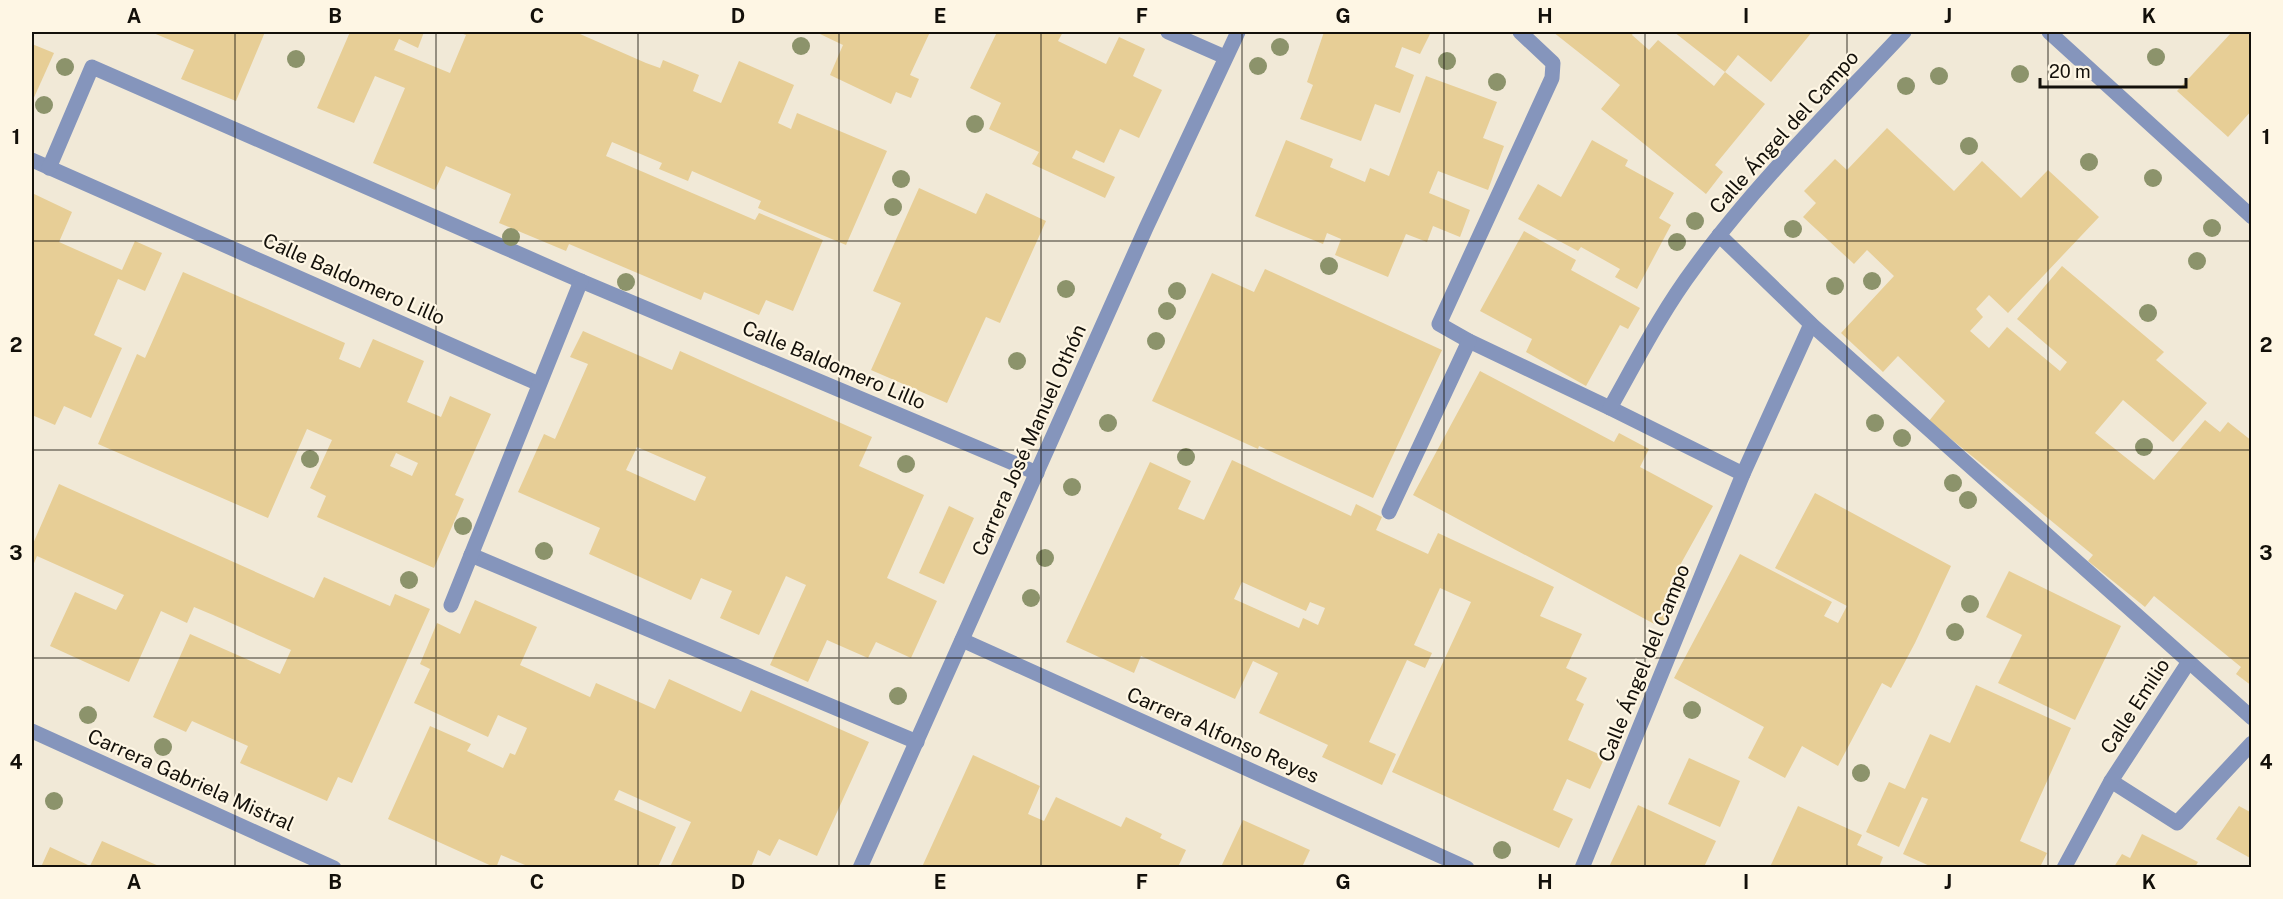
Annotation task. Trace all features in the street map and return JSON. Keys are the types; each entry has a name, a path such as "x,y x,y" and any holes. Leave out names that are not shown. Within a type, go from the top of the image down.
{"street":[{"path":"1168,32 1225,57"},
{"name":"Carrera José Manuel Othón","path":"860,867 1238,32"},
{"path":"1520,32 1553,63 1552,78 1439,324 1469,341 1743,474"},
{"name":"Calle Ángel del Campo","path":"1610,408 1662,316 1731,219 1904,32"},
{"path":"2049,32 2252,217"},
{"name":"Calle Baldomero Lillo","path":"49,168 92,67 581,281 1037,473"},
{"name":"Calle Baldomero Lillo","path":"32,160 539,384"},
{"name":"Calle Ángel del Campo","path":"1582,867 1743,474 1811,324 1719,235"},
{"path":"451,605 581,281"},
{"path":"1811,324 2188,663"},
{"path":"1389,512 1469,341"},
{"path":"471,555 917,742"},
{"name":"Carrera Alfonso Reyes","path":"962,640 1467,867"},
{"name":"Calle Emilio","path":"2064,867 2111,781 2188,663 2252,718"},
{"name":"Carrera Gabriela Mistral","path":"32,731 334,867"},
{"name":"Calle Emilio","path":"2111,781 2177,823 2252,743"}],"building":[{"path":"151,32 265,32 236,101 181,79 194,50"},
{"path":"350,32 424,32 418,48 399,39 394,50 450,73 466,35 458,32 581,32 580,34 646,63 660,68 663,60 699,75 693,91 721,103 739,61 794,85 778,123 791,129 797,113 887,151 846,245 758,208 761,201 692,171 688,181 659,169 662,163 612,142 606,156 755,220 759,213 823,240 793,311 766,300 759,315 704,292 701,300 569,244 566,251 499,223 511,194 446,166 435,190 373,163 405,88 375,76 354,123 317,108"},
{"path":"821,32 930,32 910,75 919,79 911,98 896,92 891,104 830,75 843,45 820,34"},
{"path":"997,32 1063,32 1058,41 1106,64 1119,37 1145,49 1133,76 1162,90 1139,138 1120,129 1104,163 1076,150 1072,158 1115,177 1105,198 1032,164 1039,152 989,129 1001,103 970,88"},
{"path":"1324,32 1431,32 1420,54 1402,47 1395,67 1414,75 1400,113 1375,104 1361,141 1300,119 1313,85 1307,82"},
{"path":"1553,32 1634,32 1632,35 1649,50 1658,40 1714,86 1725,72 1765,104 1715,165 1723,172 1706,194 1601,109 1620,85"},
{"path":"1674,32 1812,32 1771,82 1738,55 1725,72"},
{"path":"2232,32 2247,32 2252,35 2252,110 2228,137 2177,91"},
{"path":"32,44 54,53 32,102"},
{"path":"1426,76 1497,102 1483,138 1504,146 1488,190 1438,171 1429,193 1470,210 1460,237 1433,226 1427,242 1406,234 1388,277 1335,255 1341,239 1327,233 1323,244 1255,216 1286,140 1333,159 1330,167 1365,182 1370,168 1389,176"},
{"path":"1887,128 1954,191 1982,161 2021,198 2048,170 2099,217 2008,313 1989,295 1976,309 1983,317 1970,331 1989,348 2007,327 2060,371 2067,362 2017,319 2062,266 2164,352 2156,360 2207,403 2173,442 2123,400 2095,433 2154,480 2205,420 2220,432 2228,422 2252,441 2252,686 2236,674 2241,667 2154,596 2145,607 2088,561 2093,555 1929,421 1945,401 1898,356 1883,372 1841,333 1894,276 1867,250 1854,264 1803,217 1816,203 1804,191 1835,159 1847,170"},
{"path":"1592,140 1628,160 1625,166 1674,193 1659,218 1671,225 1637,289 1615,277 1620,269 1581,247 1578,251 1518,219 1538,184 1561,197"},
{"path":"919,188 976,214 986,193 1046,221 1000,323 986,317 947,403 871,370 901,303 873,291"},
{"path":"32,193 72,212 59,242 122,270 135,241 162,253 145,291 118,279 94,335 122,348 91,418 64,406 55,425 32,415"},
{"path":"1524,231 1576,260 1571,270 1640,308 1628,329 1620,325 1586,386 1526,352 1532,339 1480,311"},
{"path":"1265,269 1442,350 1373,498 1152,401 1212,273 1254,292"},
{"path":"183,272 345,343 339,359 360,368 373,339 424,361 407,402 441,417 450,396 491,414 455,495 464,499 434,568 317,517 326,496 310,488 332,440 307,429 268,518 98,444 137,354 145,358","holes":["396,453 418,463 412,476 390,466"]},
{"path":"583,331 672,370 680,351 872,437 859,466 924,495 887,578 937,601 911,658 876,642 868,658 827,640 808,682 770,665 806,585 786,576 759,635 720,618 732,591 701,578 691,600 589,554 600,528 518,492 544,434 555,439 588,364 570,357","holes":["637,447 706,477 695,501 626,470"]},
{"path":"1480,371 1614,442 1619,433 1649,449 1640,467 1713,506 1679,567 1689,573 1660,627 1413,495"},
{"path":"1232,460 1351,516 1356,504 1382,517 1376,530 1428,554 1438,533 1554,587 1540,616 1582,634 1566,668 1587,678 1576,700 1584,704 1568,740 1605,757 1590,789 1567,779 1553,810 1573,819 1559,848 1392,772 1471,602 1440,588 1414,645 1432,653 1425,668 1407,660 1369,742 1396,754 1382,785 1322,757 1328,745 1259,713 1278,673 1253,661 1235,699 1141,656 1134,673 1066,642 1150,462 1191,481 1178,509 1204,520","holes":["1242,582 1306,611 1310,602 1325,608 1318,625 1303,618 1299,628 1234,599"]},
{"path":"59,484 314,598 324,577 390,606 395,594 430,609 352,783 338,777 327,801 240,763 248,746 192,721 186,732 153,717 190,634 280,674 291,650 194,607 187,623 161,611 129,682 50,646 75,592 116,610 124,595 37,556 32,568 32,546"},
{"path":"1815,493 1951,566 1891,688 1882,683 1838,766 1802,746 1785,778 1748,758 1764,727 1674,678 1740,554 1832,602 1824,616 1838,623 1847,606 1775,568"},
{"path":"949,506 974,518 944,584 919,573"},
{"path":"2009,571 2121,626 2075,720 1998,683 2022,635 1986,617"},
{"path":"475,600 537,627 520,665 590,697 596,683 655,709 669,679 741,712 751,690 869,742 817,856 779,839 770,856 758,850 751,867 670,867 691,822 619,790 614,800 676,827 658,867 530,867 501,855 496,868 388,819 430,726 471,744 467,751 503,768 510,753 515,755 527,728 498,715 488,737 414,703 430,669 420,664 437,623 460,634"},
{"path":"1976,685 2071,728 2020,841 2047,853 2040,867 1932,867 1903,854 1928,799 1922,797 1899,847 1866,832 1889,782 1905,789 1930,734 1950,743"},
{"path":"973,755 1040,786 1028,814 1044,821 1056,797 1121,827 1126,817 1162,834 1160,838 1186,850 1178,867 922,867"},
{"path":"1689,758 1740,781 1720,827 1668,804"},
{"path":"1638,805 1716,841 1704,867 1609,867"},
{"path":"1798,806 1862,835 1857,845 1883,857 1879,867 1770,867"},
{"path":"2239,806 2252,813 2252,859 2216,839"},
{"path":"1243,820 1310,850 1302,867 1221,867"},
{"path":"2142,834 2198,862 2195,867 2114,867 2122,854 2130,858"},
{"path":"102,841 161,867 41,867 50,847 90,866"}]}
